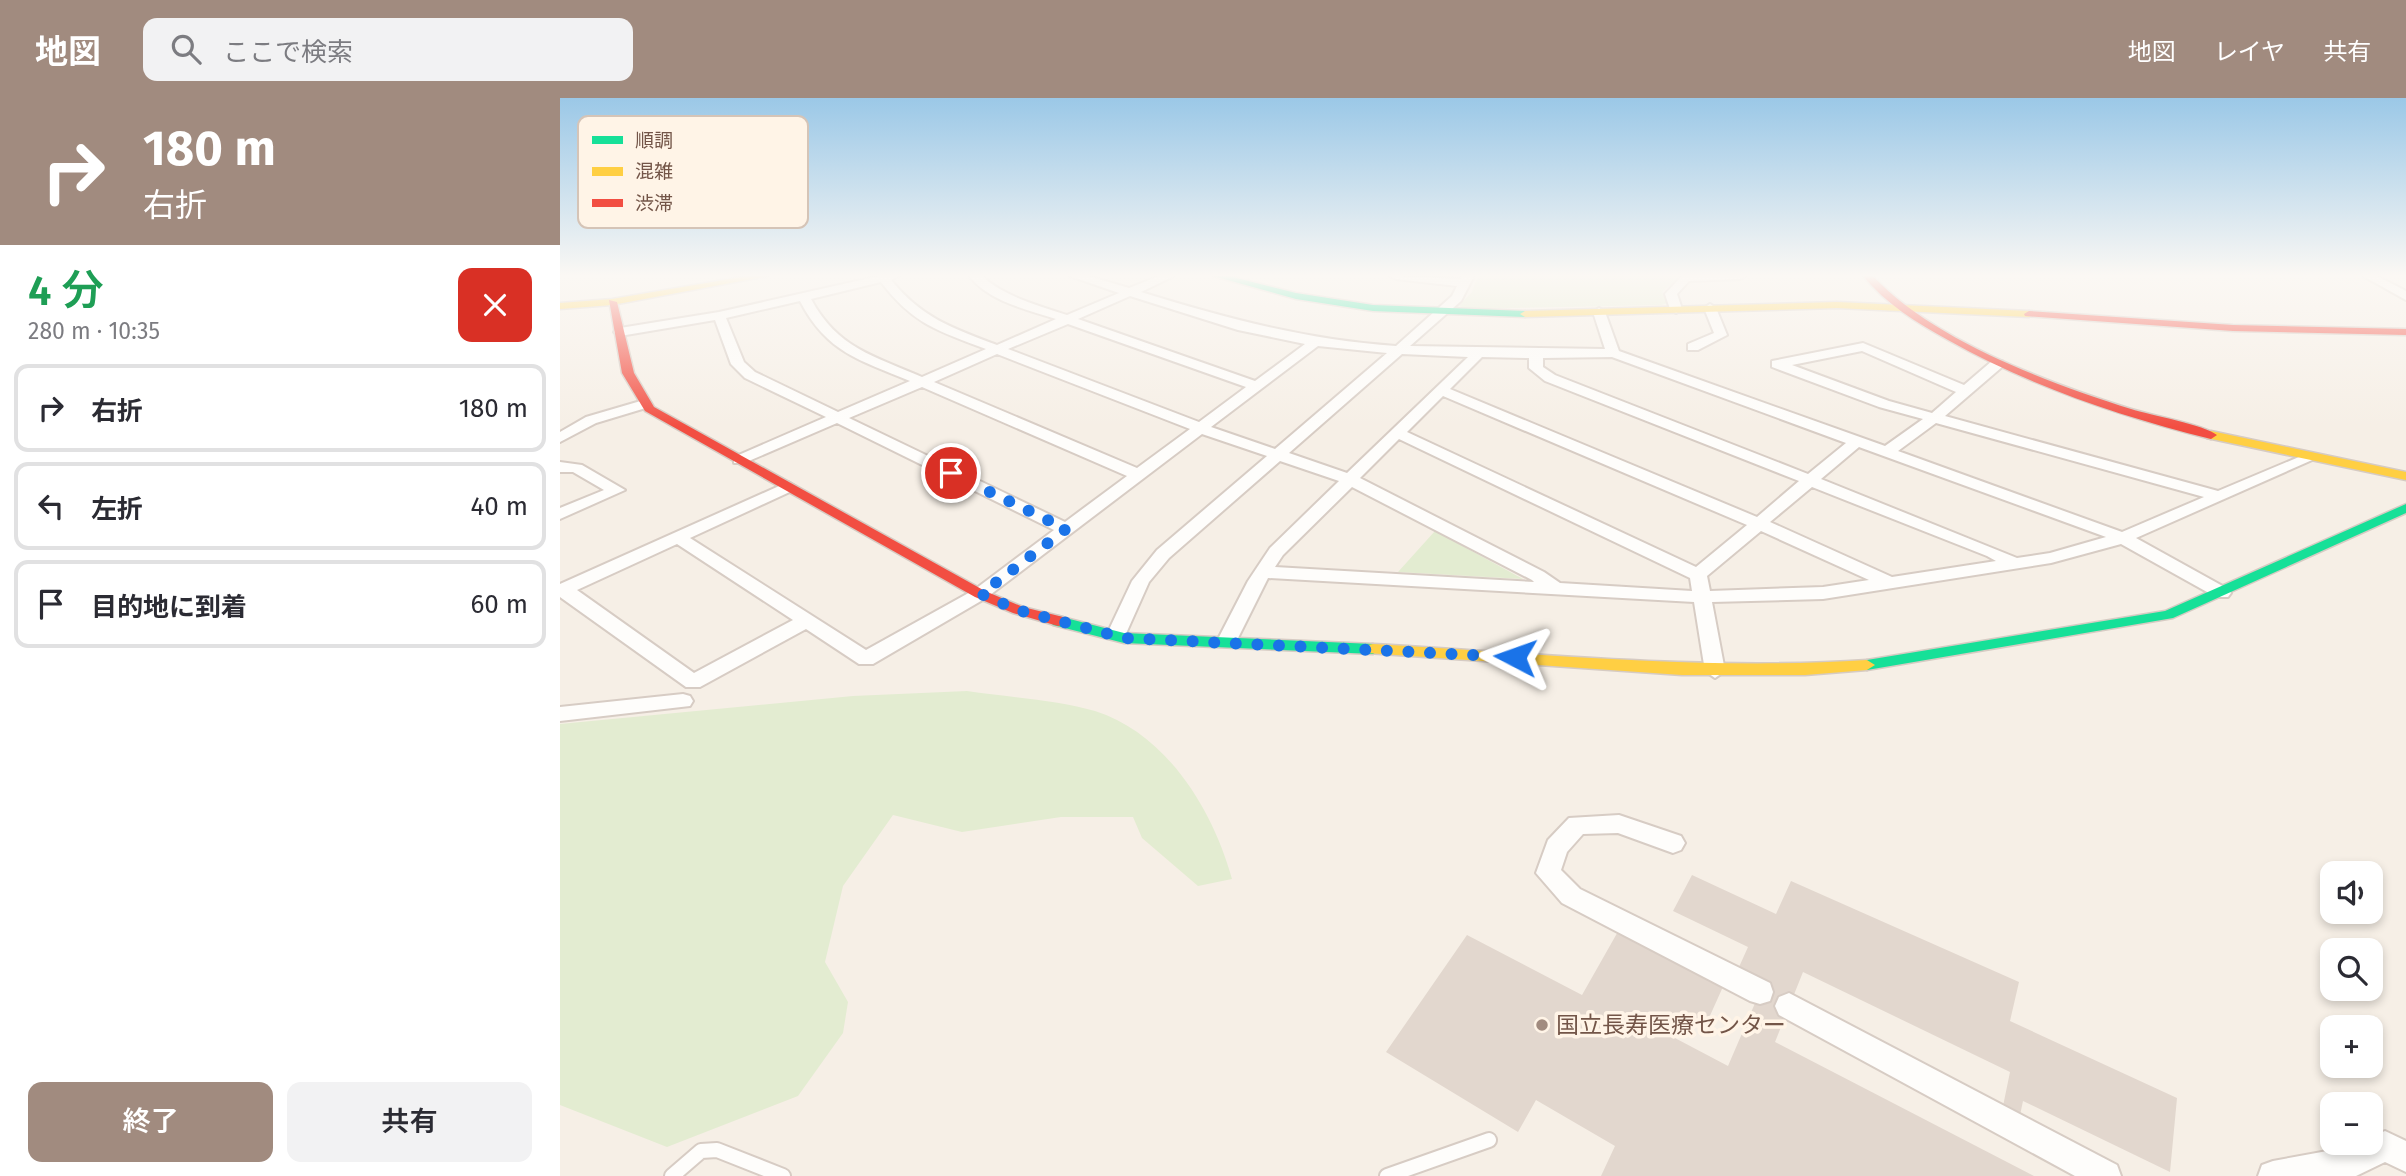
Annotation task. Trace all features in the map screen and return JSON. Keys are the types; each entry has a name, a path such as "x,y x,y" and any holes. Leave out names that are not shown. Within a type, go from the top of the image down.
{"street":[{"path":"618,326 628,378 644,404 739,460 981,594 1018,610 1063,624 1117,634 1124,638 1465,653 1715,671 1798,671 1904,661 2168,615 2406,508"},
{"path":"620,332 655,326"},
{"path":"723,326 738,364 750,375 1066,529"},
{"path":"820,326 844,348 1138,474"},
{"path":"943,326 996,350 1200,428 1349,480 1538,576 1554,587"},
{"path":"739,460 1050,326"},
{"path":"1083,326 1256,386"},
{"path":"1240,326 1315,342 1396,351 1536,355 1613,353 2123,538 2222,593"},
{"path":"1117,634 1141,580 1163,554 1426,326"},
{"path":"1604,326 1613,353"},
{"path":"1693,347 1721,335 1717,326"},
{"path":"1932,326 1967,349 1997,363 2061,389 2144,416 2406,477"},
{"path":"2202,326 2406,332"},
{"path":"677,537 866,659 981,594 1315,342"},
{"path":"1966,391 1863,347 1780,361 1777,364 1884,404 2217,496"},
{"path":"1227,641 1256,581 1265,572 1276,552 1478,354"},
{"path":"1536,355 1536,368 1550,378 1993,552 2015,564"},
{"path":"1887,452 1934,418 1997,363"},
{"path":"1441,390 1760,524 1888,582"},
{"path":"560,438 591,420 644,404"},
{"path":"1396,432 1698,575"},
{"path":"1698,575 1857,441"},
{"path":"1265,572 1701,597 1783,596 2051,558 2123,538 2311,457"},
{"path":"560,467 576,468 617,490 560,514"},
{"path":"562,591 788,487"},
{"path":"1698,575 1715,671"},
{"path":"562,591 693,682 806,621"},
{"path":"560,714 683,701"},
{"path":"1673,843 1619,824 1577,825 1556,847 1548,873 1571,896 1760,992"},
{"path":"1789,1006 2106,1176"},
{"path":"2273,1176 2355,1161 2385,1146 2406,1157"}],"lane":[{"path":"1387,1176 1489,1140"},
{"path":"672,1176 701,1151 717,1150 783,1176"}],"green space":[{"path":"1435,531 1523,579 1398,572"},
{"path":"967,691 1080,707 1121,722 1144,737 1165,756 1199,802 1213,827 1232,879 1198,886 1142,838 1133,817 1061,817 962,832 893,815 843,886 825,962 848,1002 843,1033 798,1096 667,1147 560,1105 560,724 853,696"}],"building":[{"name":"国立長寿医療センター","path":"1692,875 1776,914 1791,881 2019,982 2010,1021 2177,1098 2170,1172 2023,1101 2019,1120 2002,1111 2010,1072 1803,972 1775,1042 2034,1176 1601,1176 1615,1146 1536,1100 1518,1132 1386,1052 1467,935 1582,995 1620,928 1726,980 1704,1029 1682,1017 1673,1037 1728,1066 1765,980 1739,967 1748,947 1673,911"}],"traffic: fast":[{"path":"1867,665 2168,615 2406,508"},
{"path":"1058,621 1124,638 1373,649"}],"traffic: slow":[{"path":"2211,435 2406,476"},
{"path":"1373,649 1682,669 1744,671 1867,665"}],"traffic: jam":[{"path":"617,326 628,373 649,409 980,594 1018,610 1058,621"},
{"path":"1932,326 2008,367 2074,394 2211,435"},
{"path":"2208,326 2406,332"}],"place":[{"name":"国立長寿医療センター","path":"1542,1025"}],"route":[{"path":"951,473 1066,529 981,594 1018,610 1124,638 1515,657"}]}
